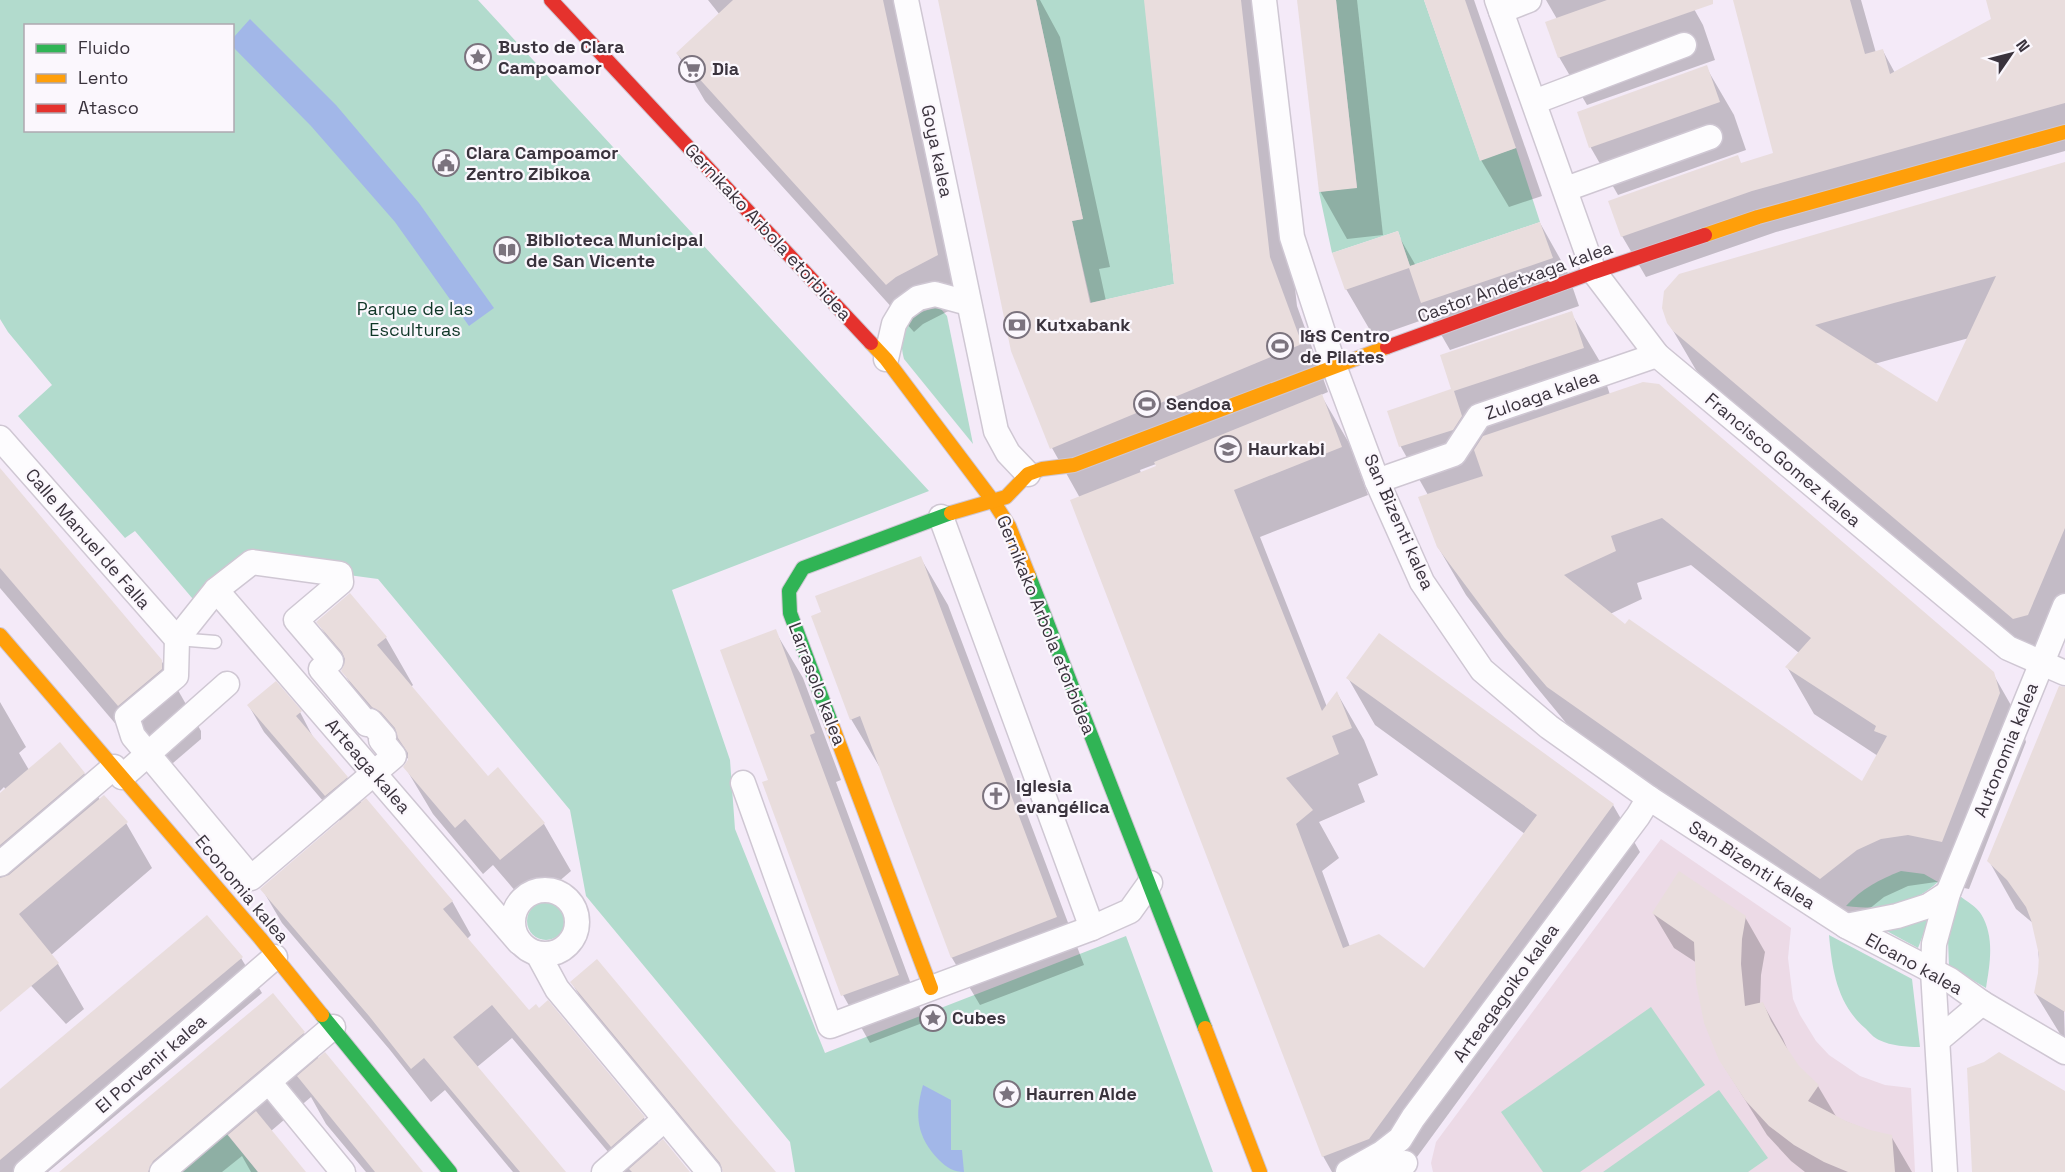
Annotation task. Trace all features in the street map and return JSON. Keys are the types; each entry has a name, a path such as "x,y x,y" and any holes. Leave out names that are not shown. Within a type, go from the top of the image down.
{"street":[{"name":"Gernikako Arbola etorbidea","path":"551,0 886,359 993,501 1009,526 1150,883 1260,1172"},
{"name":"Goya kalea","path":"906,0 996,431 1008,453 1028,474"},
{"name":"San Bizenti kalea","path":"1264,0 1292,237 1334,366 1377,481 1422,582 1482,670 1549,727 1649,798 1846,926"},
{"name":"Francisco Gomez kalea","path":"1529,0 1499,5 1594,272 1657,355 2008,648 2065,673"},
{"path":"1534,102 1684,45"},
{"name":"Castor Andetxaga kalea","path":"1028,474 1042,469 1074,465 1334,366 1594,272 1758,217 2065,132"},
{"path":"1566,189 1710,137"},
{"path":"886,359 894,324 903,309 918,298 935,294 968,303"},
{"name":"Zuloaga kalea","path":"1377,481 1454,454 1479,416 1657,355"},
{"name":"Calle Manuel de Falla","path":"0,438 177,639"},
{"path":"993,501 1006,497 1028,474"},
{"name":"Larrasolo kalea","path":"931,988 790,613 789,591 803,568 941,517 993,501"},
{"path":"941,517 1092,928"},
{"path":"252,562 340,574 341,582 296,620 331,661 321,669 367,724 370,721 384,737 381,740 394,756 251,878 133,736 127,717 176,676 177,639 216,590 252,562"},
{"name":"Arteaga kalea","path":"216,590 529,948 557,989 709,1172"},
{"name":"Autonomia kalea","path":"1945,1172 1933,971 1934,944 1948,893 2065,606"},
{"name":"Economia kalea","path":"0,635 275,957 450,1172"},
{"path":"0,864 118,772 148,754 227,684"},
{"path":"743,783 830,1026 1092,928 1130,911 1150,883"},
{"name":"Arteagagoiko kalea","path":"1348,1172 1382,1153 1400,1139 1413,1118 1638,816 1649,798"},
{"path":"1846,926 1897,916 1928,906 1948,893"},
{"name":"Elcano kalea","path":"1846,926 1950,980 1982,1003 2065,1052"},
{"name":"El Porvenir kalea","path":"26,1172 275,957"},
{"name":"Elcano kalea","path":"1938,1040 1982,1003"},
{"path":"162,1172 333,1027"},
{"path":"269,1082 343,1172"},
{"path":"604,1172 665,1119"},
{"path":"1382,1172 1408,1167"}],"lane":[{"path":"177,639 215,642"}],"shaded area":[{"path":"1661,839 1791,928 1788,958 1793,999 1816,1041 1829,1055 1860,1076 1885,1085 1911,1088 1915,1172 1433,1172 1431,1163 1436,1142"}],"green space":[{"name":"Parque de las Esculturas","path":"0,0 478,0 929,491 672,590 730,760 735,829 825,1053 1126,936 1213,1172 795,1172 790,1142 586,896 570,810 378,579 252,562 198,605 135,531 125,538 18,416 52,385 0,319"},
{"path":"1036,0 1145,0 1174,284 1091,303 1072,221 1083,219"},
{"path":"1336,0 1424,0 1480,160 1516,148 1540,222 1410,266 1398,231 1332,253 1319,192 1357,187"},
{"path":"940,308 947,316 973,444 904,359 902,339 907,323 920,313"},
{"path":"1901,871 1924,874 1938,882 1916,897 1895,905 1872,908 1846,906 1871,885"},
{"path":"1960,896 1979,911 1988,932 1990,951 1986,988 1949,966 1948,940"},
{"path":"546,902 560,907 565,921 560,935 546,940 532,935 527,921 532,907"},
{"path":"1930,917 1918,948 1883,929"},
{"path":"1829,935 1912,979 1920,1047 1899,1046 1879,1040 1856,1019 1842,997 1834,973"},
{"path":"1651,1007 1705,1085 1580,1172 1543,1172 1501,1112"},
{"path":"1719,1090 1768,1158 1748,1172 1603,1172"},
{"path":"226,1133 258,1172 180,1172"}],"water":[{"path":"250,19 336,105 419,203 494,308 469,326 395,222 311,126 234,48 234,37"},
{"path":"923,1085 951,1100 951,1150 962,1150 964,1172 954,1170 942,1163 926,1143 919,1126 918,1116"}],"building":[{"path":"733,0 883,0 938,255 896,277 886,285 676,53"},
{"path":"938,0 1036,0 1083,219 1072,221 1090,303 1174,284 1144,0 1241,0 1270,257 1302,344 1050,449 1011,351"},
{"path":"1297,0 1336,0 1357,188 1319,192"},
{"path":"1424,0 1465,0 1516,148 1480,161"},
{"path":"1607,0 1713,0 1713,4 1558,58 1545,22"},
{"path":"1733,0 1850,0 1865,54 1883,49 1890,74 1991,19 1986,0 2065,0 2065,103 1752,191 1621,237 1608,201 1738,155 1741,163 1773,153"},
{"path":"1707,65 1720,102 1589,148 1577,112"},
{"path":"2065,162 2065,528 2028,615 2013,619 1673,331 1667,323 1662,308 1664,291 1679,274","holes":["1996,276 1937,402 1815,325"]},
{"path":"1540,222 1553,258 1421,303 1409,268 1345,290 1332,253 1398,231 1410,266"},
{"path":"1572,311 1584,348 1454,391 1462,416 1453,430 1399,447 1387,411 1451,389 1440,355"},
{"path":"1643,382 1659,384 1994,672 2000,693 1942,842 1908,835 1881,839 1857,850 1820,879 1547,687 1504,637 1437,547 1418,497 1483,476 1474,450 1483,436","holes":["1662,518 1811,638 1785,667 1876,726 1874,731 1887,736 1862,781 1629,619 1625,624 1564,575 1616,551 1611,536"]},
{"path":"1322,394 1342,447 1234,490 1322,711 1337,691 1352,728 1332,736 1339,754 1286,778 1313,810 1296,824 1343,948 1379,934 1424,968 1537,815 1346,678 1379,633 1614,804 1369,1139 1322,1157 1070,500 1156,466 1154,462"},
{"path":"0,468 162,660 162,669 118,706 0,568"},
{"path":"921,556 1057,917 951,958 860,716 850,720 811,616 821,612 815,596"},
{"path":"350,593 387,637 377,645 454,736 488,776 498,767 545,823 500,860 465,819 455,828 403,767 408,760 408,753 398,738 395,728 381,712 372,707 341,671 345,659 342,652 316,622"},
{"path":"776,629 815,733 810,735 899,975 841,996 762,782 768,780 720,650"},
{"path":"276,681 302,711 296,716 348,777 325,796 247,705"},
{"path":"2059,686 2065,687 2065,1012 2034,993 2039,955 2031,920 2026,907 2007,880 1987,861"},
{"path":"60,742 85,773 0,845 0,793"},
{"path":"104,795 128,822 19,914 59,963 0,1012 0,878 9,875"},
{"path":"366,798 453,901 443,909 529,1010 536,1004 539,1008 548,1000 645,1117 611,1147 492,1005 453,1037 566,1172 520,1172 424,1058 411,1069 369,1016 260,889"},
{"path":"1679,871 1746,916 1741,964 1745,1006 1763,1002 1771,1021 1799,1066 1819,1085 1808,1101 1846,1121 1892,1135 1895,1172 1848,1172 1824,1162 1794,1145 1769,1126 1745,1100 1719,1060 1704,1023 1696,983 1694,942 1652,913"},
{"path":"207,915 243,957 0,1160 0,1089"},
{"path":"597,959 776,1172 723,1172 720,1163 570,982"},
{"path":"273,993 305,1032 153,1161 148,1172 59,1172"},
{"path":"325,1052 423,1172 375,1172 297,1076"},
{"path":"1999,1052 2065,1091 2065,1172 1972,1172 1967,1068 1984,1062"},
{"path":"256,1111 306,1172 258,1172 228,1135"},
{"path":"663,1139 690,1172 632,1172 629,1169"}],"traffic: fast":[{"path":"832,725 790,613 789,591 803,568 951,513"},
{"path":"1029,576 1205,1028"},
{"path":"322,1015 450,1172"}],"traffic: slow":[{"path":"1705,235 1758,217 2065,132"},
{"path":"871,343 886,359 993,501 1009,526 1029,576"},
{"path":"951,513 1006,497 1028,474 1042,469 1074,465 1387,347"},
{"path":"0,635 260,938 322,1015"},
{"path":"832,725 931,988"},
{"path":"1205,1028 1260,1172"}],"traffic: jam":[{"path":"551,0 871,343"},
{"path":"1387,347 1594,272 1705,235"}],"place":[{"name":"Busto de Clara Campoamor","path":"478,57"},
{"name":"Dia","path":"692,69"},
{"name":"Clara Campoamor Zentro Zibikoa","path":"446,163"},
{"name":"Biblioteca Municipal de San Vicente","path":"507,250"},
{"name":"Kutxabank","path":"1017,325"},
{"name":"I&S Centro de Pilates","path":"1280,346"},
{"name":"Sendoa","path":"1147,404"},
{"name":"Haurkabi","path":"1228,449"},
{"name":"Iglesia evangélica","path":"996,796"},
{"name":"Cubes","path":"933,1018"},
{"name":"Haurren Alde","path":"1007,1094"}]}
